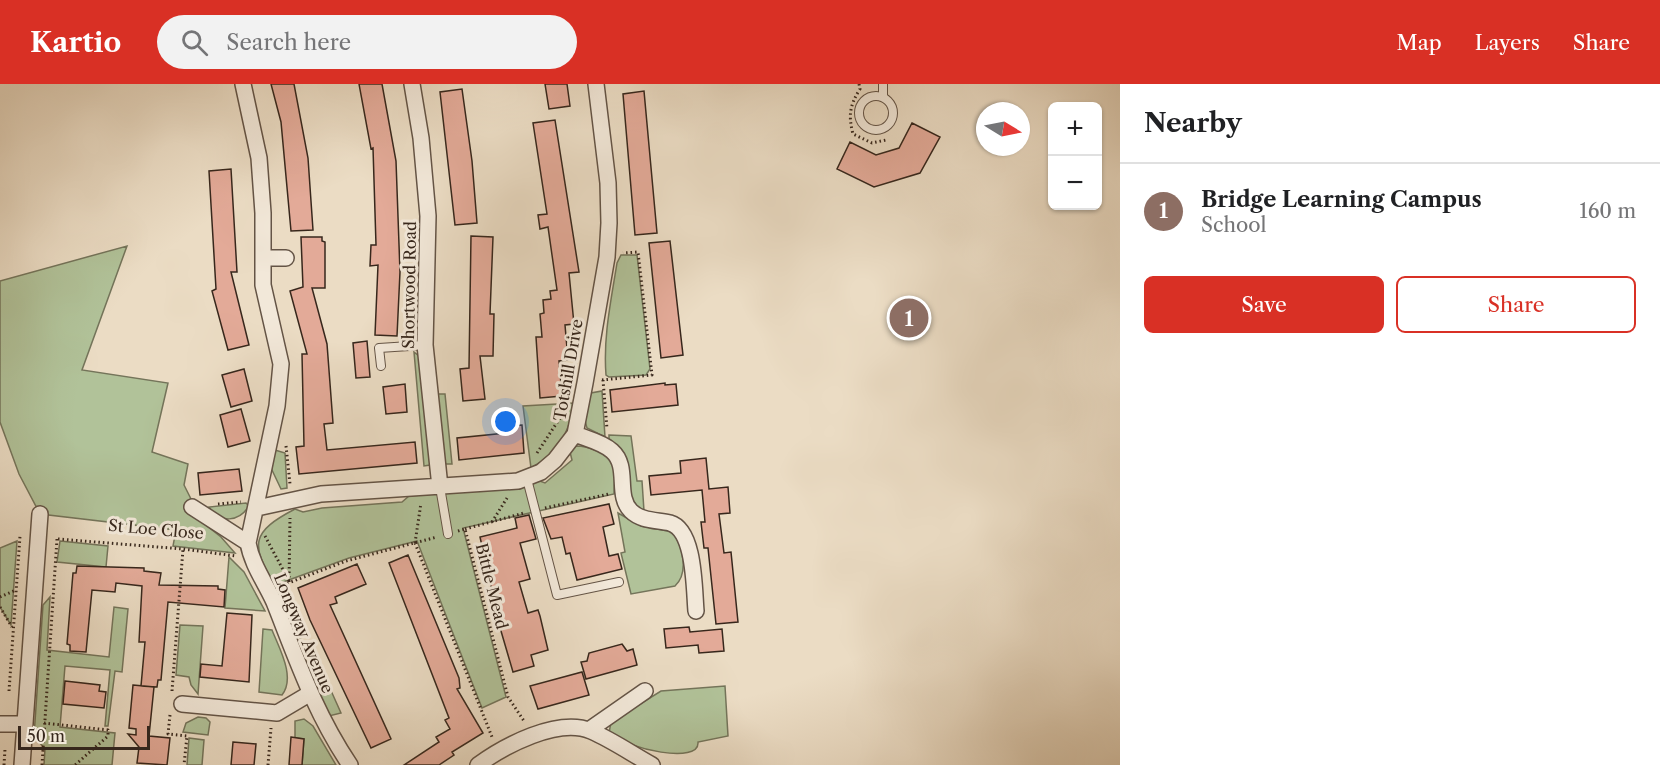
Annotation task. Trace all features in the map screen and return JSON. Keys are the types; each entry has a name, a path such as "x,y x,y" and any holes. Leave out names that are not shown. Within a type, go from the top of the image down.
{"street":[{"path":"243,84 259,158 262,285 281,364 279,396 250,551"},
{"name":"Shortwood Road","path":"412,84 421,138 428,216 425,345 440,487"},
{"name":"Totshill Drive","path":"257,508 321,495 522,480 555,460 575,434 607,253 608,183 596,84"},
{"path":"263,258 286,258"},
{"path":"575,434 614,452 622,467 625,501 630,511 642,518 672,524 680,529 688,541 696,611"},
{"name":"St Loe Close","path":"192,507 250,551"},
{"path":"22,765 40,514"},
{"name":"Longway Avenue","path":"250,551 269,590 309,694 350,765"},
{"path":"589,730 645,692"},
{"path":"175,706 277,712 309,694"},
{"path":"0,724 25,724"},
{"path":"478,765 498,750 554,729 589,730 652,765"}],"lane":[{"path":"883,84 883,97 892,106 892,120 883,129 869,129 860,120 860,106 870,97 883,97"},
{"path":"381,366 379,348 425,345"},
{"path":"522,480 557,595 619,582"},
{"path":"440,487 448,534"}],"path":[{"path":"859,84 860,89 852,101 849,118 853,134 872,143 886,140"},
{"path":"585,383 652,375 638,252 607,253"},
{"path":"603,380 607,434 605,447"},
{"path":"492,522 565,412"},
{"path":"284,436 290,502 289,582"},
{"path":"424,488 415,543 498,750"},
{"path":"192,507 257,508 289,582"},
{"name":"Bittle Mead","path":"448,534 465,529 508,697 534,735"},
{"path":"269,590 346,561 448,534"},
{"name":"St Loe Close","path":"44,723 57,539 183,549 250,551"},
{"path":"183,549 175,706 168,734 187,736 184,765"},
{"path":"0,597 16,590"},
{"path":"0,608 13,629"},
{"path":"268,765 272,712"},
{"path":"42,765 44,723 108,730 108,736 75,765"}],"green space":[{"path":"127,246 82,370 168,383 152,452 188,464 184,485 193,503 188,511 221,537 235,553 173,546 176,530 40,514 19,474 0,422 0,281"},
{"path":"621,255 637,255 650,369 646,375 609,377 606,375 605,361 607,333 617,263"},
{"path":"414,352 420,357 430,465 424,466"},
{"path":"602,391 605,437 587,428 585,421 591,393"},
{"path":"437,394 445,394 452,464 445,464"},
{"path":"574,403 569,424 561,441 548,456 531,468 523,406"},
{"path":"609,435 631,436 637,481 642,481 644,511 637,506 630,493 628,468 623,452 609,440"},
{"path":"576,446 598,451 608,457 613,465 614,494 463,528 506,697 482,708 417,541 349,558 275,585 261,559 259,540 263,532 280,517 295,509 303,512 322,508 402,502 409,496 462,492 537,480 545,483 572,460 570,452"},
{"path":"275,450 285,453 287,488 281,489 271,468"},
{"path":"246,503 249,506 245,511 229,519 218,516 209,507"},
{"path":"618,513 641,526 673,532 680,545 683,560 682,574 675,586 631,594 621,553 625,552"},
{"path":"17,541 11,625 0,607 0,548"},
{"path":"60,541 108,546 106,567 57,562"},
{"path":"229,557 244,572 265,611 225,608"},
{"path":"285,586 288,587 306,636 300,638 294,634 278,590"},
{"path":"50,597 47,650 109,657 114,607 128,609 122,672 115,671 108,726 105,726 110,670 65,666 60,727 115,733 112,765 44,765 45,749 34,736 43,605"},
{"path":"180,625 203,626 198,694 191,685 189,677 176,675"},
{"path":"263,629 272,630 285,662 287,680 282,695 259,692"},
{"path":"328,684 341,713 329,716 317,693 320,687"},
{"path":"725,686 728,736 698,742 695,749 687,753 646,749 618,739 609,733 611,722 661,691"},
{"path":"198,717 206,718 210,722 208,735 183,732 186,723"},
{"path":"304,719 313,726 336,765 302,765 304,739 295,738 295,721"},
{"path":"189,738 204,740 202,765 187,765"}],"building":[{"path":"271,84 294,84 308,158 313,230 291,231 281,122"},
{"path":"359,84 382,84 396,161 400,272 397,336 375,335 378,265 370,266 371,245 376,245 373,148 371,149"},
{"path":"545,84 567,84 570,106 549,109"},
{"path":"462,89 472,161 477,223 455,225 440,92"},
{"path":"644,91 657,233 635,235 623,94"},
{"path":"555,120 579,272 569,273 574,324 565,325 568,360 559,361 562,396 540,398 536,337 542,337 540,314 544,313 543,300 551,299 550,291 557,290 548,227 540,229 538,215 547,214 533,123"},
{"path":"912,123 940,137 920,173 874,187 837,169 850,142 876,155 899,148"},
{"path":"231,169 237,272 231,272 249,345 228,350 212,291 216,289 209,171"},
{"path":"471,236 493,237 490,314 494,314 493,356 480,356 485,399 463,401 460,369 469,368"},
{"path":"301,237 322,237 322,241 325,242 325,288 312,288 327,344 333,423 324,424 327,450 415,442 417,463 299,474 296,447 304,446 302,354 307,354 290,291 303,287"},
{"path":"670,241 683,355 661,358 649,243"},
{"path":"367,341 370,377 356,378 353,343"},
{"path":"244,369 252,401 231,407 222,375"},
{"path":"665,383 665,385 676,384 678,405 612,412 610,390"},
{"path":"405,384 407,412 386,414 383,387"},
{"path":"241,409 250,441 228,447 220,415"},
{"path":"522,425 524,453 459,460 457,438 506,433 506,426"},
{"path":"706,458 709,489 728,487 730,513 719,514 724,553 731,552 738,622 716,624 708,548 704,548 701,522 705,522 702,490 651,495 649,476 681,473 680,461"},
{"path":"239,469 242,491 200,495 198,473"},
{"path":"609,504 614,524 603,527 609,556 618,554 622,569 577,580 570,553 566,554 562,537 551,539 543,518"},
{"path":"529,515 536,539 520,543 530,579 519,582 528,613 538,610 548,650 531,655 534,666 513,672 501,631 480,537 517,528 515,518"},
{"path":"408,555 459,678 460,688 457,689 483,733 452,752 454,755 439,765 404,765 439,742 436,737 450,729 445,720 449,718 389,563"},
{"path":"357,564 366,584 335,597 337,603 330,605 391,739 371,748 310,620 298,588"},
{"path":"77,566 144,568 144,571 161,573 159,585 218,586 218,589 225,590 224,607 168,602 161,680 158,680 157,687 141,686 145,642 139,642 142,586 116,583 115,592 92,590 86,652 70,651 70,645 67,644 73,573 76,573"},
{"path":"227,613 252,615 249,682 200,677 201,664 222,666"},
{"path":"689,627 690,632 722,629 724,651 699,653 698,645 666,648 664,629"},
{"path":"622,644 627,651 633,649 637,665 586,679 581,662 587,661 589,653"},
{"path":"582,672 589,695 538,709 530,686"},
{"path":"65,681 100,685 99,691 106,692 104,708 63,704"},
{"path":"133,685 154,687 149,736 170,738 167,765 137,763 139,747 128,734 136,735 136,729 129,728"},
{"path":"291,737 304,739 302,765 289,765"},
{"path":"233,742 256,744 254,765 231,765"}],"place":[{"name":"Bridge Learning Campus","path":"909,318"}]}
